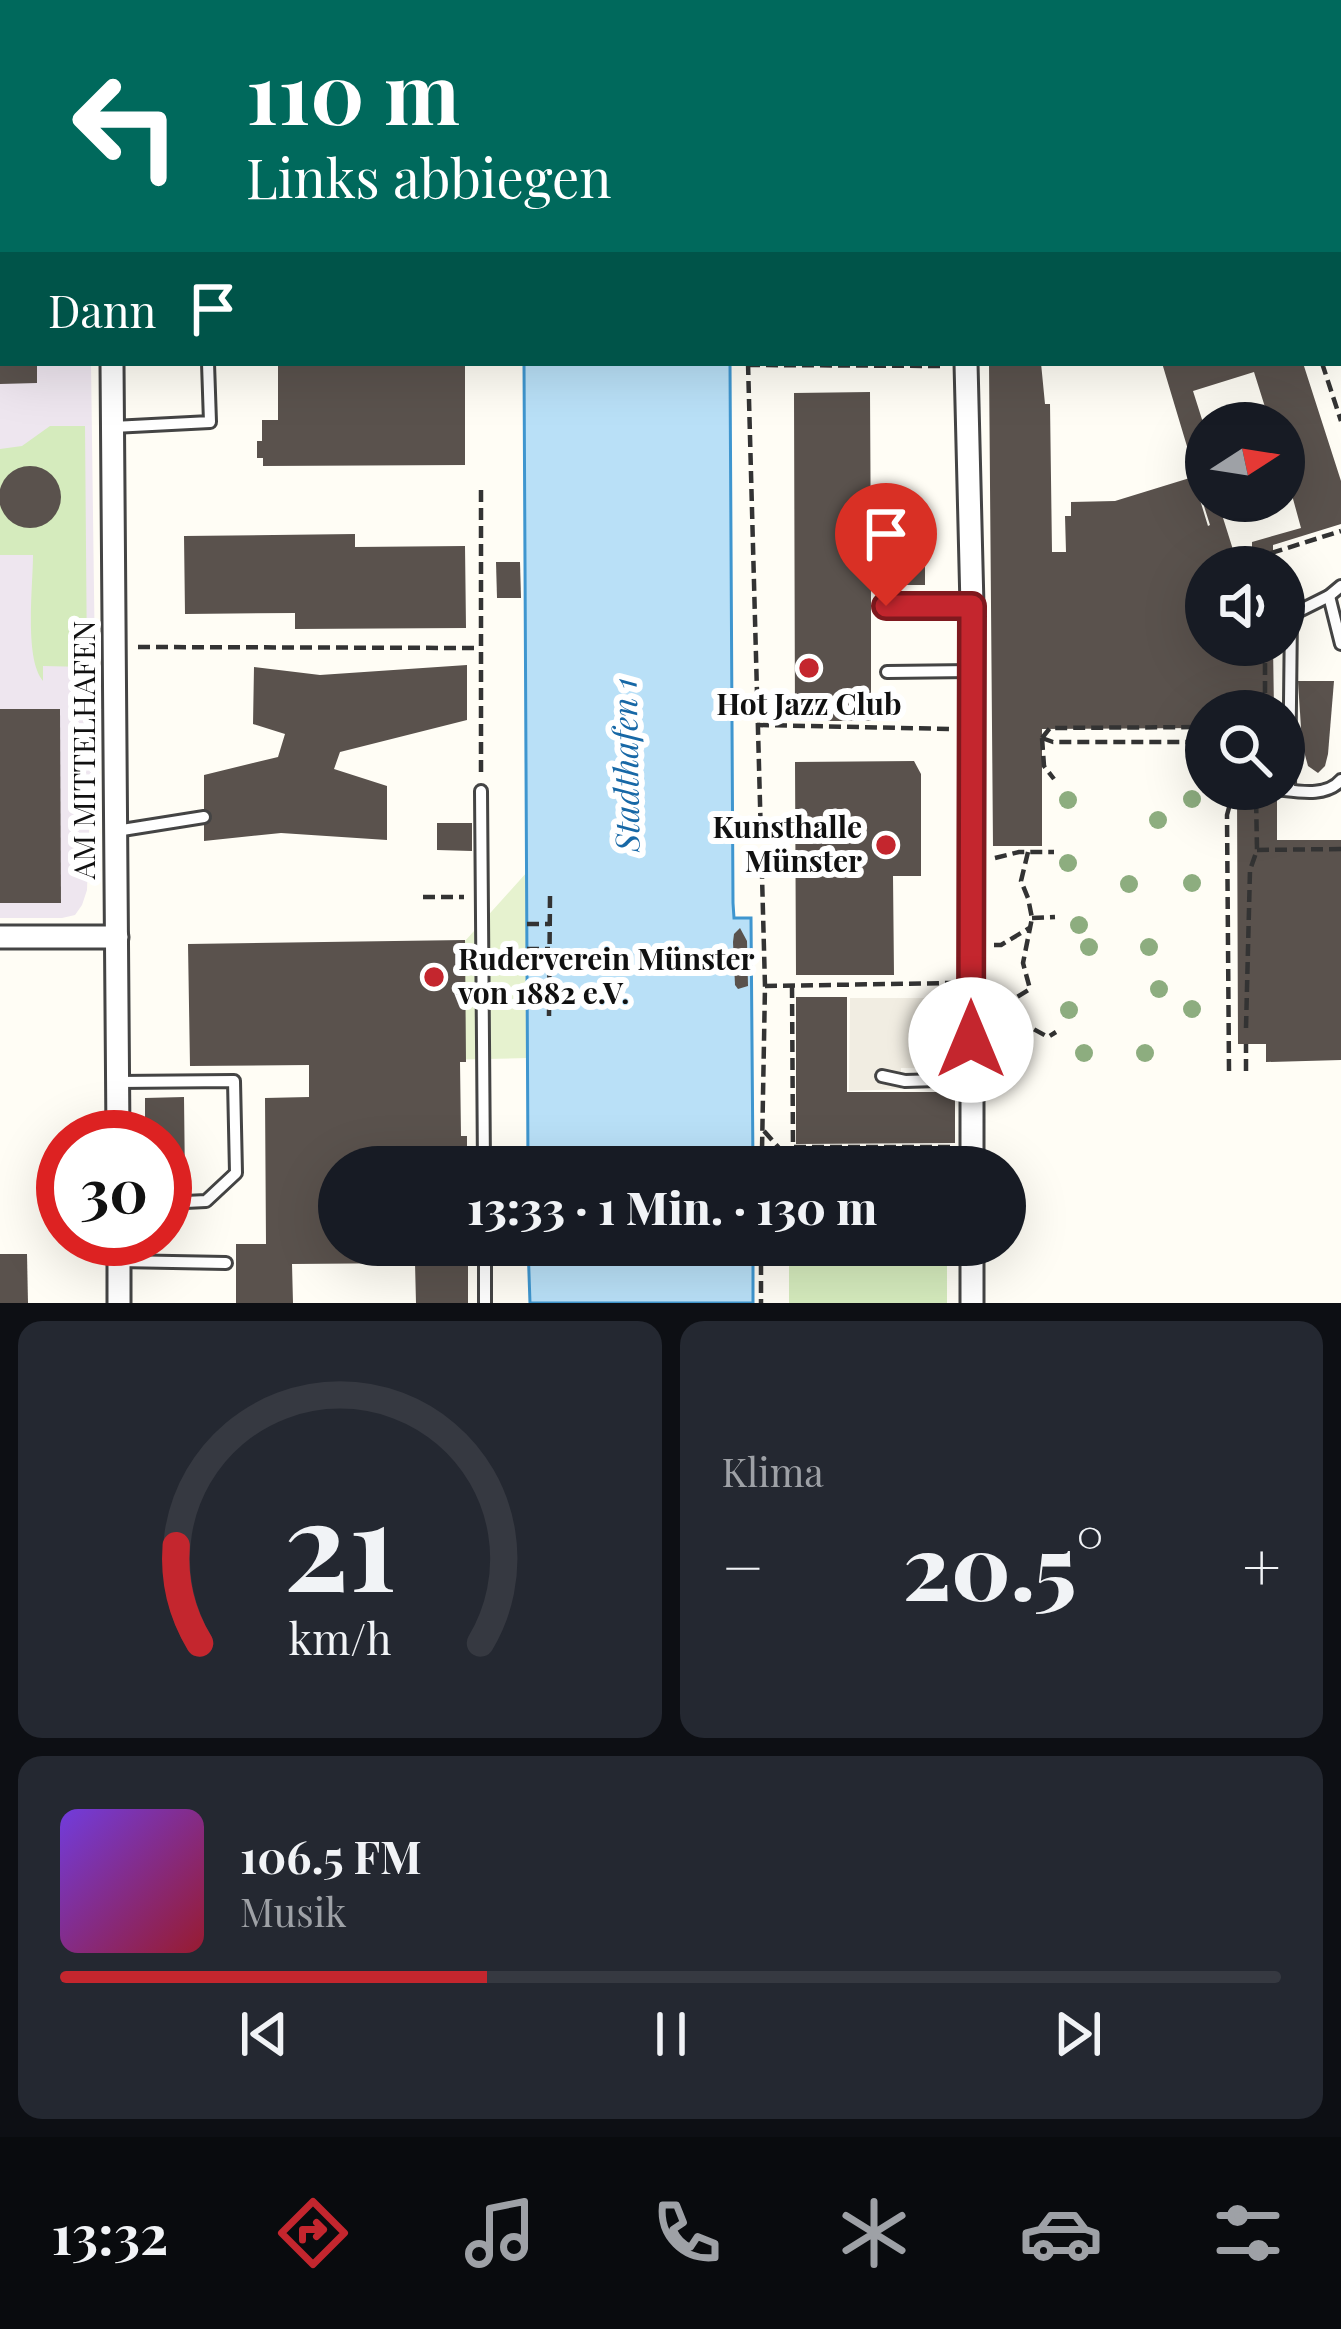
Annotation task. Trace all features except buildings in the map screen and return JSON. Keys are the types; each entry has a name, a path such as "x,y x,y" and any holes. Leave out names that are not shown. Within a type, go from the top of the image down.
{"street":[{"name":"AM MITTELHAFEN","path":"112,366 118,1110"},
{"path":"967,366 972,1146"},
{"path":"0,937 117,937"},
{"path":"119,1266 119,1303"},
{"path":"972,1266 972,1303"}],"lane":[{"path":"113,427 210,422 208,366"},
{"path":"1290,690 1291,615 1341,586"},
{"path":"1329,596 1341,644"},
{"path":"886,606 972,606"},
{"path":"886,672 972,671"},
{"path":"1305,790 1323,791 1341,780"},
{"path":"482,791 484,1146"},
{"path":"116,831 204,817"},
{"path":"882,1076 904,1081 971,1079"},
{"path":"118,1082 234,1081 236,1173 206,1201 192,1202"},
{"path":"192,1259 226,1263"},
{"path":"484,1266 485,1303"}],"path":[{"path":"748,366 765,986 762,1146"},
{"path":"1323,366 1341,421"},
{"path":"481,490 482,791"},
{"path":"1294,546 1341,531"},
{"path":"114,647 481,648"},
{"path":"758,725 972,729"},
{"path":"1054,779 1044,766 1042,738 1049,728 1185,727"},
{"path":"1042,738 1053,742 1185,742"},
{"path":"1228,810 1229,1071"},
{"path":"1246,1028 1256,810"},
{"path":"1256,850 1341,849"},
{"path":"1028,852 1021,880 1032,918 1023,963 1030,988 1001,1007 1048,1037 1056,1032"},
{"path":"1000,858 1054,852"},
{"path":"1253,860 1259,869"},
{"path":"549,1016 550,896"},
{"path":"423,897 482,897"},
{"path":"1032,918 1055,917"},
{"path":"527,924 550,924"},
{"path":"1001,945 1031,927"},
{"path":"527,949 550,949"},
{"path":"528,965 549,966"},
{"path":"765,986 971,983"},
{"path":"792,986 793,1146"},
{"path":"527,989 549,988"},
{"path":"1246,1044 1246,1071"},
{"path":"763,1130 777,1146"},
{"path":"761,1266 761,1303"}],"shaded area":[{"path":"0,366 91,366 95,666 87,890 75,915 0,918"},
{"path":"850,998 941,998 941,1068 901,1068 901,1089 849,1091"}],"green space":[{"path":"50,426 85,426 87,667 43,666 43,681 31,640 33,555 0,555 0,449 22,446"},
{"name":"Ruderverein Münster von 1882 e.V.","path":"528,871 528,1058 343,1062 465,941"},
{"path":"789,1266 947,1266 947,1303 789,1303"}],"water":[{"name":"Stadthafen 1","path":"524,366 730,366 733,903 734,918 751,918 753,1146 528,1146"},
{"path":"529,1266 753,1266 753,1303 530,1303"}],"place":[{"name":"Hot Jazz Club","path":"809,668"},
{"name":"Kunsthalle Münster","path":"886,845"},
{"name":"Ruderverein Münster von 1882 e.V.","path":"434,977"}],"route":[{"path":"886,606 972,606 971,1040"}]}
